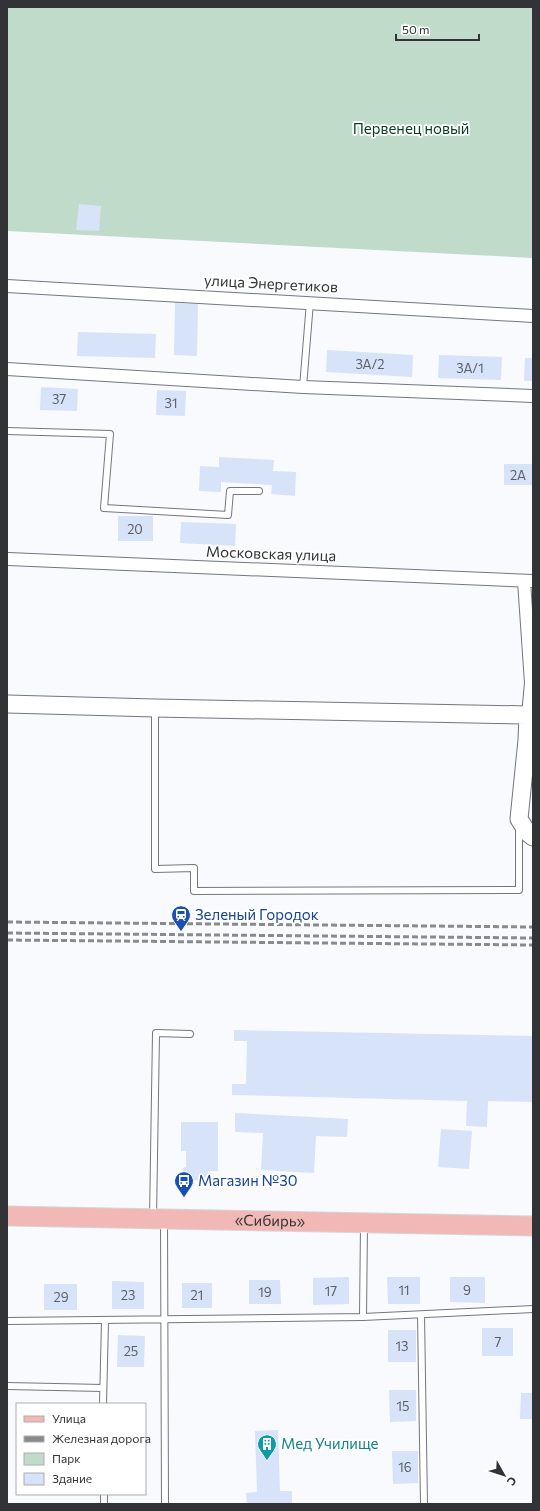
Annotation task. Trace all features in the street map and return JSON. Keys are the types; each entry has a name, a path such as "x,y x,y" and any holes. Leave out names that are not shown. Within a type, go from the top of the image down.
{"main road":[{"name":"«Сибирь»","path":"7,1216 364,1224 533,1226"}],"street":[{"name":"улица Энергетиков","path":"7,286 310,302 533,316"},
{"path":"7,369 303,387 533,396"},
{"name":"Московская улица","path":"8,559 529,581"},
{"path":"529,581 531,683 519,819 528,833 533,837"},
{"path":"7,704 528,715"}],"lane":[{"path":"303,387 310,302"},
{"path":"7,431 110,434 104,508 228,515 230,491 259,491"},
{"path":"155,708 155,868 194,868 194,891 519,890 519,819"},
{"path":"165,1504 164,1320 158,1219 156,1033 190,1034"},
{"path":"364,1224 364,1317"},
{"path":"7,1321 364,1317 533,1310"},
{"path":"422,1315 424,1504"},
{"path":"103,1403 105,1321"},
{"path":"7,1386 103,1388"}],"green space":[{"name":"Первенец новый","path":"7,7 533,7 533,258 7,231"}],"building":[{"path":"79,204 101,206 99,231 76,230"},
{"path":"175,303 198,304 197,356 174,355"},
{"path":"78,332 156,334 155,358 77,356"},
{"path":"327,350 413,355 412,377 326,372"},
{"path":"439,355 502,357 501,380 438,378"},
{"path":"525,358 533,358 533,381 524,381"},
{"path":"41,387 78,389 77,411 40,410"},
{"path":"157,390 186,391 185,416 156,415"},
{"path":"219,457 274,460 273,471 296,472 295,496 271,494 272,485 221,482 221,492 199,491 200,466 219,467"},
{"path":"504,464 533,464 533,485 504,485"},
{"path":"118,516 153,516 153,541 118,541"},
{"path":"181,522 236,524 235,546 180,543"},
{"path":"234,1030 533,1036 533,1102 488,1101 487,1127 466,1126 467,1101 232,1095 232,1084 246,1084 247,1041 234,1041"},
{"path":"235,1113 348,1119 347,1137 316,1136 314,1173 261,1170 263,1133 235,1132"},
{"path":"181,1122 218,1122 218,1171 208,1171 208,1180 183,1180 183,1168 186,1167 186,1151 181,1151"},
{"path":"441,1129 472,1131 469,1169 438,1167"},
{"path":"349,1277 349,1304 313,1305 313,1278"},
{"path":"387,1277 420,1277 420,1304 388,1304"},
{"path":"450,1277 485,1277 485,1303 450,1302"},
{"path":"249,1280 280,1280 281,1304 249,1304"},
{"path":"112,1281 144,1282 144,1309 112,1309"},
{"path":"182,1283 212,1283 212,1308 182,1308"},
{"path":"44,1284 77,1284 77,1310 44,1310"},
{"path":"482,1328 513,1328 513,1356 482,1356"},
{"path":"388,1330 416,1330 416,1362 388,1362"},
{"path":"118,1335 145,1336 144,1367 117,1367"},
{"path":"389,1390 416,1390 416,1421 390,1422"},
{"path":"521,1393 533,1393 533,1419 520,1419"},
{"name":"Мед Училище","path":"278,1430 280,1491 292,1491 292,1504 247,1504 246,1493 257,1492 255,1431"},
{"path":"392,1451 418,1451 418,1483 393,1484"}],"railway":[{"path":"7,922 533,927"},
{"path":"7,933 533,938"},
{"path":"7,940 533,945"}],"place":[{"name":"Зеленый Городок","path":"181,932"},
{"name":"Магазин №30","path":"184,1198"},
{"name":"Мед Училище","path":"267,1461"}]}
